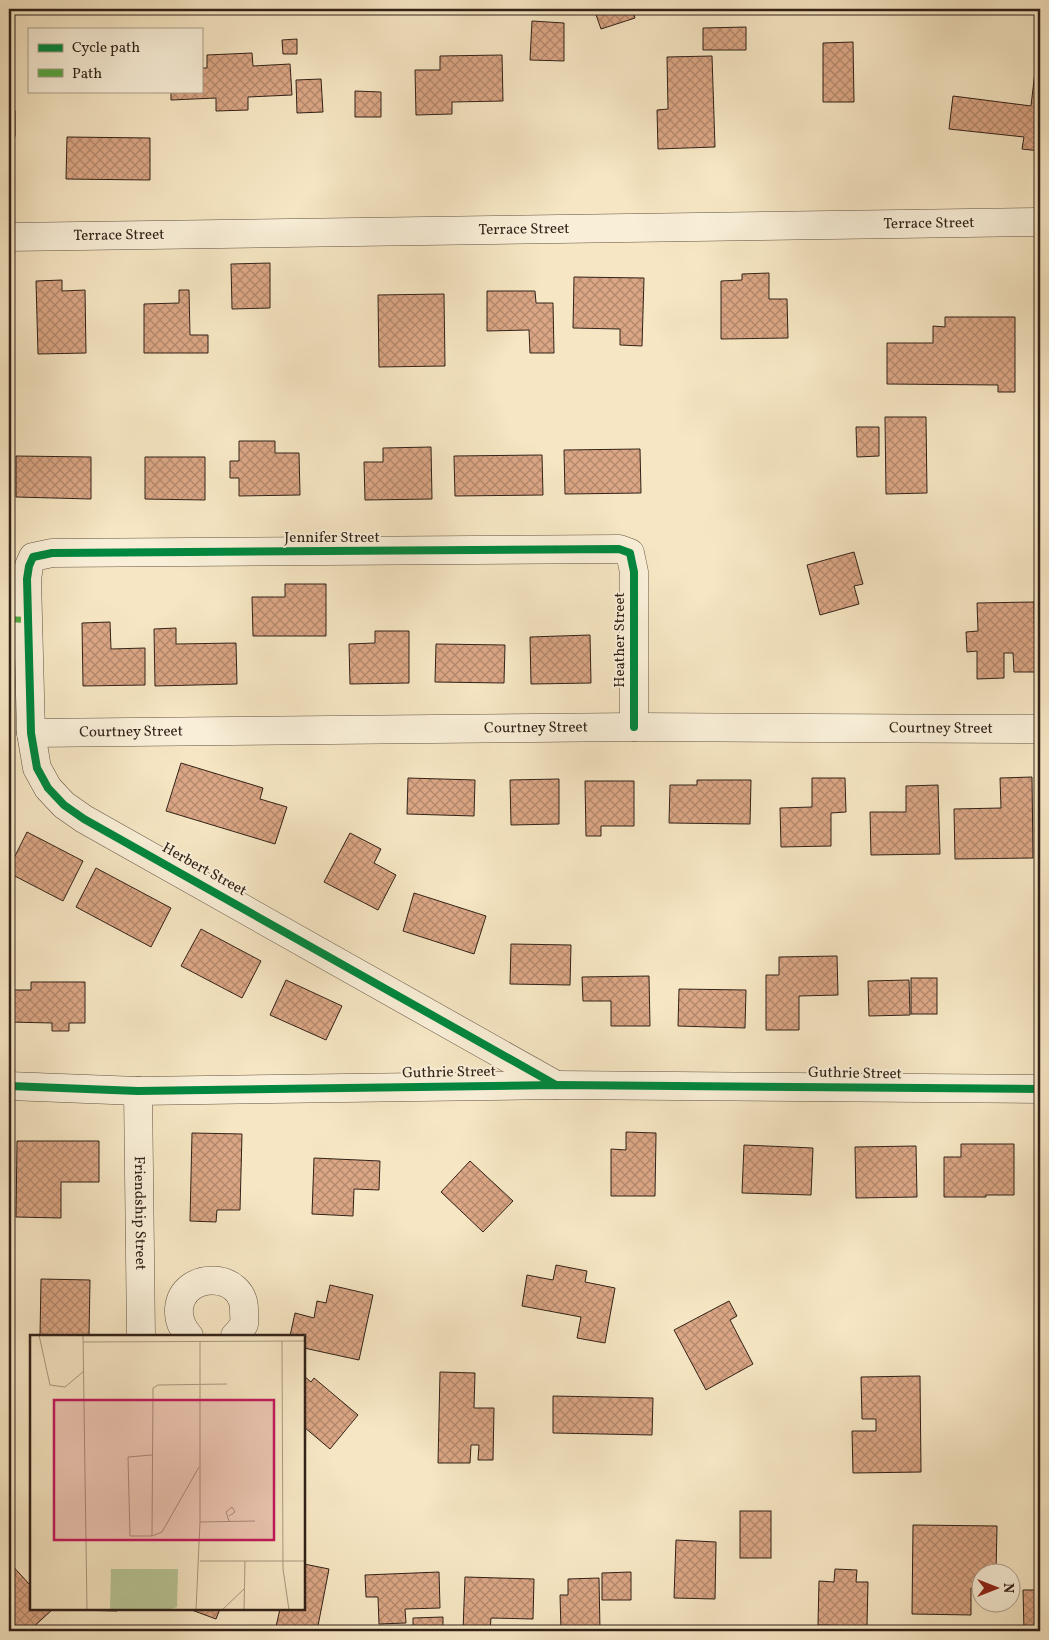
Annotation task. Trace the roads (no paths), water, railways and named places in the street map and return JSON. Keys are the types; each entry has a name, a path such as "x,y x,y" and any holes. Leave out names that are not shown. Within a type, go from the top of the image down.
{"street":[{"name":"Terrace Street","path":"9,237 1040,222"},
{"name":"Jennifer Street","path":"33,557 52,554 619,549 630,554"},
{"name":"Heather Street","path":"630,554 634,572 634,727"},
{"name":"Herbert Street","path":"33,557 27,579 31,733 37,768 48,788 64,805 84,819 556,1085"},
{"name":"Courtney Street","path":"31,733 634,727 1040,729"},
{"name":"Guthrie Street","path":"9,1086 138,1091 556,1085 1040,1089"},
{"name":"Friendship Street","path":"138,1091 141,1335"},
{"path":"189,1335 183,1329 179,1316 183,1295 196,1284 213,1279 228,1283 240,1293 245,1304 244,1324 236,1335"},
{"path":"141,1304 180,1304"}]}
